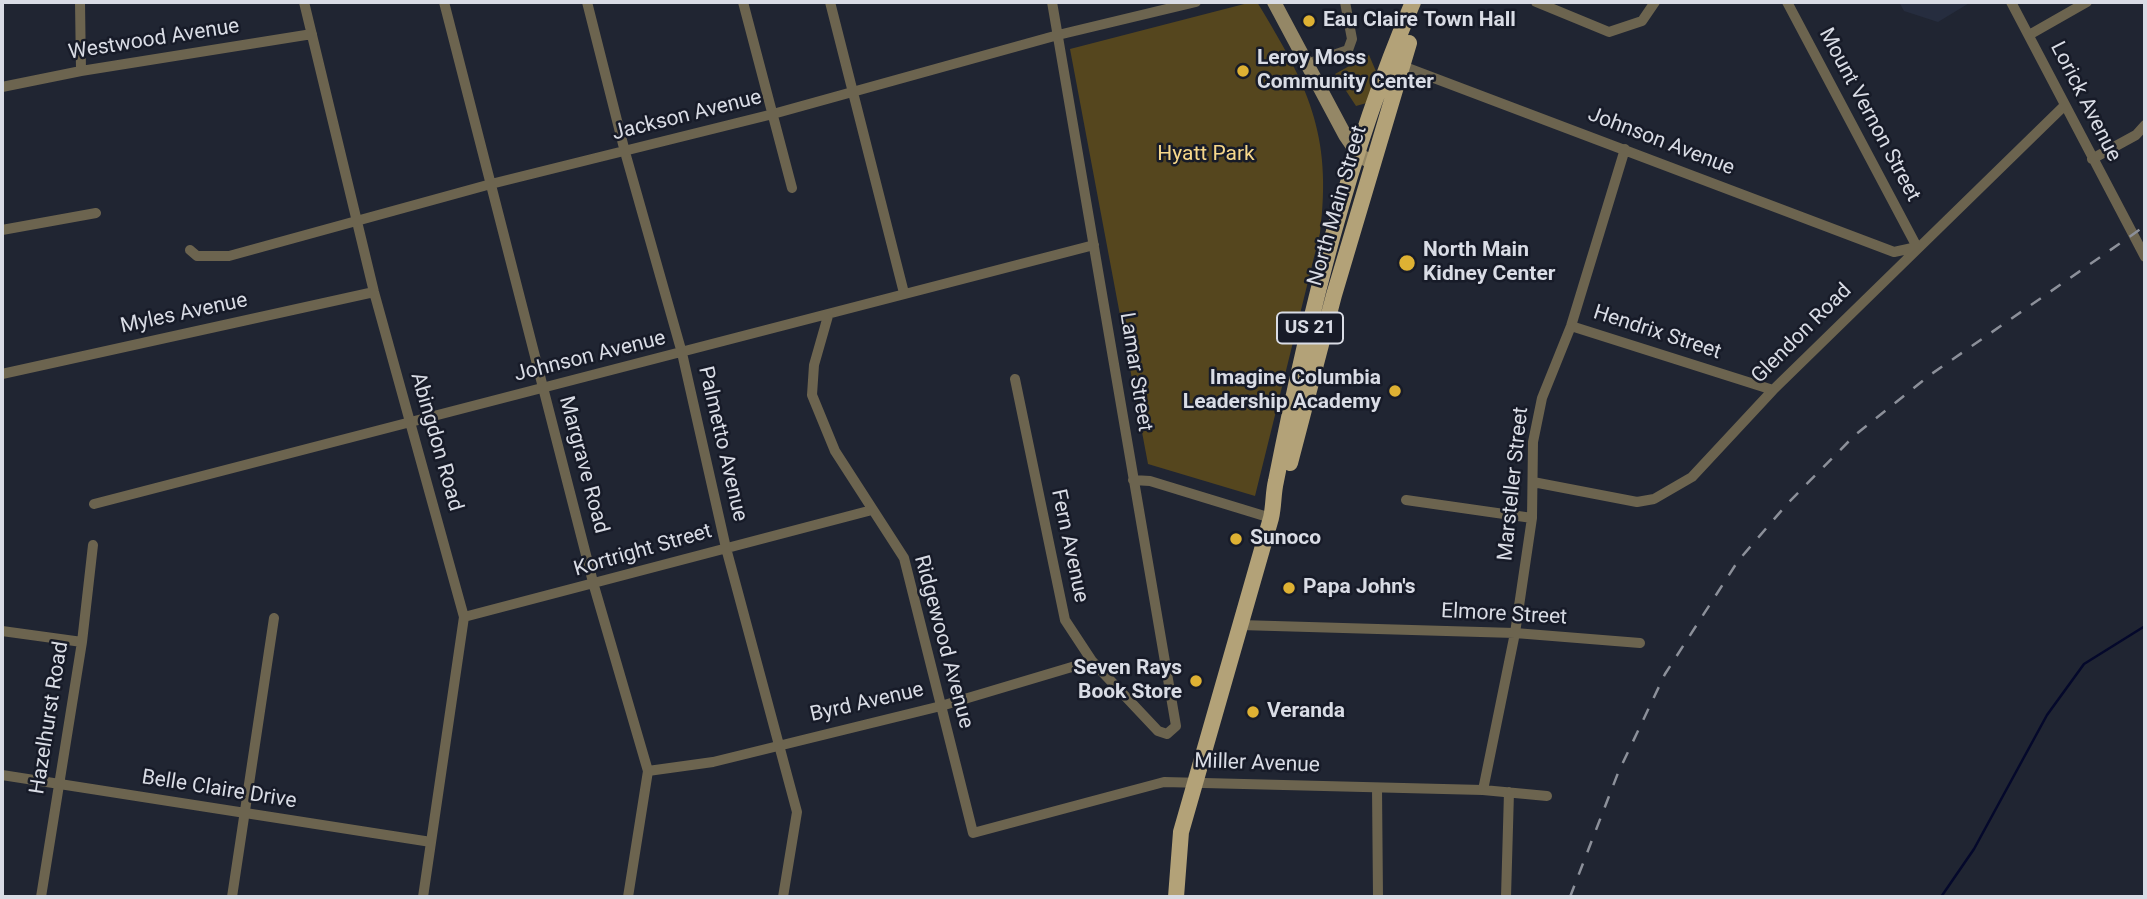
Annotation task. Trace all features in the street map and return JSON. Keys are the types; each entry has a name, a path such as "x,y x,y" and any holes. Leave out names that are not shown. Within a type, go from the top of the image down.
{"main road":[{"path":"1274,2 1358,154 1372,163"},
{"name":"North Main Street","path":"1176,897 1181,832 1273,511 1288,472 1413,2"},
{"name":"North Main Street","path":"1273,511 1275,485 1318,293 1358,154 1424,2"}],"street":[{"path":"80,2 81,71"},
{"name":"Abingdon Road","path":"304,2 374,292 464,617 423,897"},
{"name":"Margrave Road","path":"444,2 594,586 648,771 628,897"},
{"name":"Palmetto Avenue","path":"587,2 625,152 682,354 726,548 797,812 783,897"},
{"path":"743,2 792,188"},
{"path":"830,2 904,293"},
{"name":"Lamar Street","path":"1052,2 1175,720 1175,726 1167,734 1158,731"},
{"name":"Jackson Avenue","path":"190,250 197,257 229,257 491,184 773,114 1058,35 1196,2"},
{"path":"1307,64 1348,50 1352,39 1345,2"},
{"path":"1536,2 1609,32 1642,21 1655,2"},
{"name":"Mount Vernon Street","path":"1787,2 1917,247"},
{"name":"Lorick Avenue","path":"2011,2 2145,257"},
{"path":"2029,35 2087,2"},
{"name":"Westwood Avenue","path":"2,87 81,71 312,34"},
{"name":"Johnson Avenue","path":"1396,63 1894,252 1917,247"},
{"name":"Glendon Road","path":"1533,482 1637,502 1654,499 1692,477 1773,390 2064,106"},
{"path":"2092,159 2136,135 2145,125"},
{"name":"Marsteller Street","path":"1483,790 1515,633 1532,518 1533,442 1542,398 1571,326 1625,149"},
{"path":"2,230 96,213"},
{"name":"Johnson Avenue","path":"94,504 1094,246"},
{"name":"Myles Avenue","path":"2,374 374,292"},
{"name":"Ridgewood Avenue","path":"828,316 814,365 812,395 835,451 904,558 973,832"},
{"name":"Hendrix Street","path":"1571,326 1773,390"},
{"name":"Fern Avenue","path":"1015,379 1065,620 1092,661 1158,731"},
{"path":"1133,480 1150,481 1273,511"},
{"path":"1406,500 1532,518"},
{"name":"Kortright Street","path":"464,617 594,586 872,510"},
{"name":"Hazelhurst Road","path":"41,897 82,642 93,545"},
{"path":"232,897 274,618"},
{"name":"Elmore Street","path":"1240,625 1515,633 1640,643"},
{"path":"2,631 82,642"},
{"name":"Byrd Avenue","path":"648,771 713,762 941,706 1092,661"},
{"name":"Belle Claire Drive","path":"2,775 431,842"},
{"name":"Miller Avenue","path":"973,832 1164,782 1483,790 1546,796"},
{"path":"1377,788 1378,897"},
{"path":"1506,897 1509,792"}],"shaded area":[{"path":"1899,2 1971,2 1938,22 1904,11"}],"green space":[{"name":"Hyatt Park","path":"1257,2 1275,31 1302,85 1319,138 1323,167 1320,233 1255,496 1148,464 1070,49"},
{"path":"1369,55 1378,76 1370,102 1356,106 1335,74"}],"waterway":[{"path":"1941,897 1974,849 2047,715 2084,664 2145,626"}],"railway":[{"path":"1570,897 1618,773 1665,674 1738,561 1788,503 1855,435 1930,375 2145,226"}],"place":[{"name":"Eau Claire Town Hall","path":"1309,21"},
{"name":"Leroy Moss Community Center","path":"1243,71"},
{"name":"North Main Kidney Center","path":"1407,263"},
{"name":"Imagine Columbia Leadership Academy","path":"1395,391"},
{"name":"Sunoco","path":"1236,539"},
{"name":"Papa John's","path":"1289,588"},
{"name":"Seven Rays Book Store","path":"1196,681"},
{"name":"Veranda","path":"1253,712"}]}
